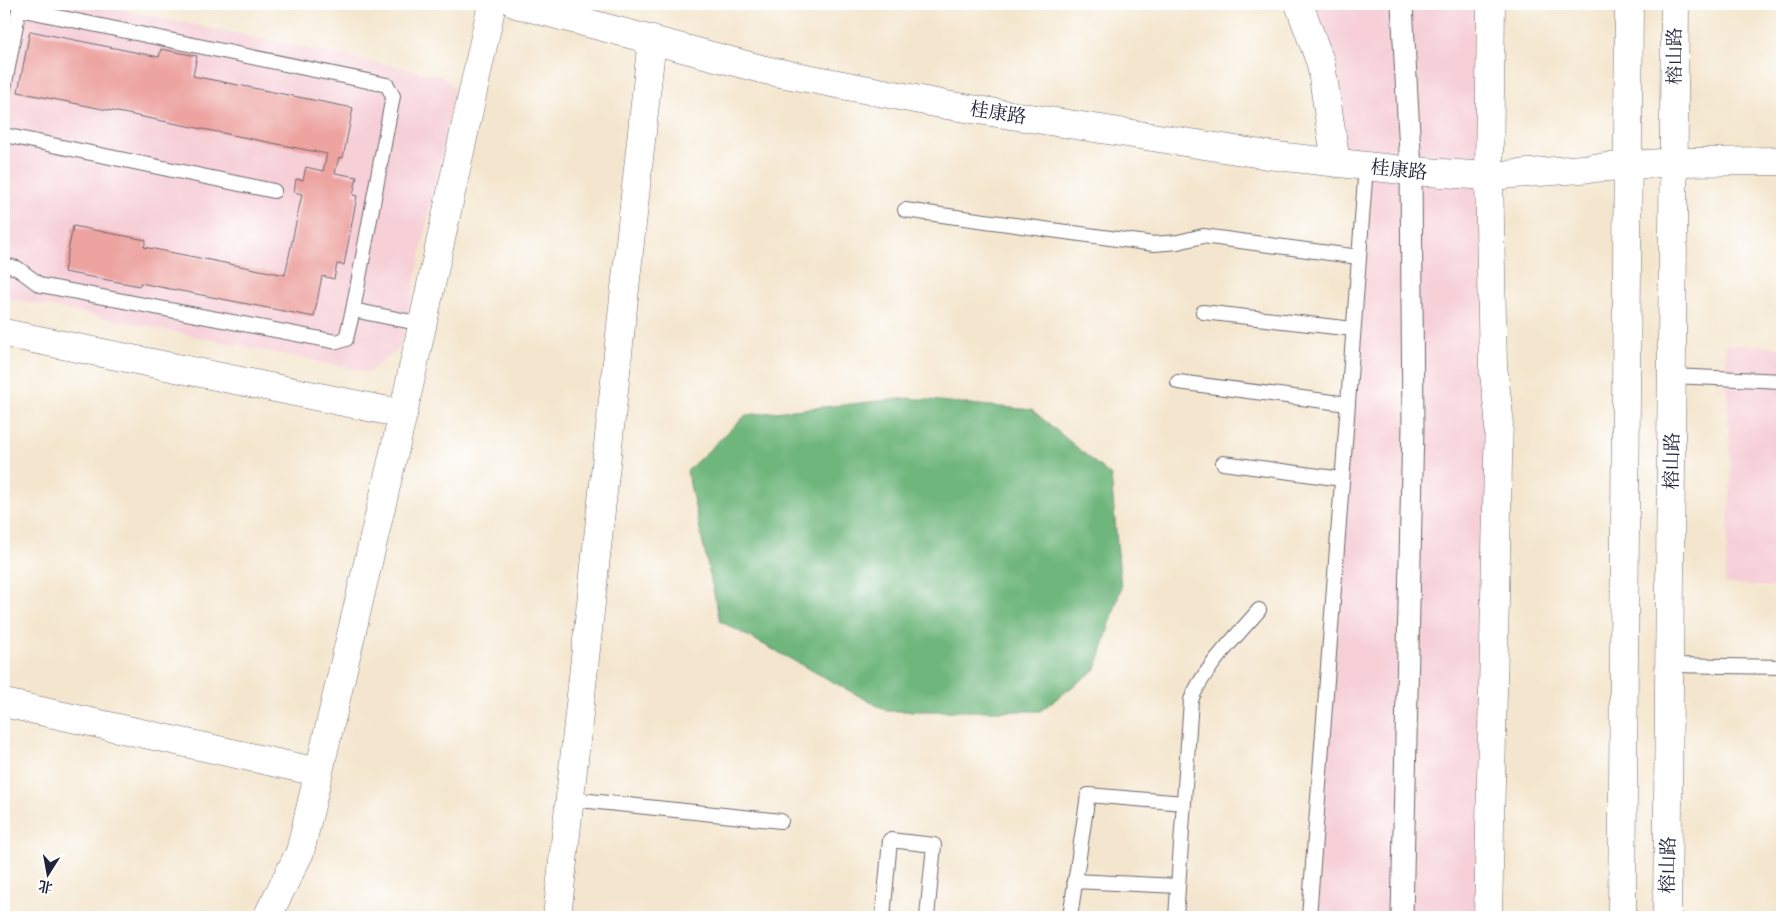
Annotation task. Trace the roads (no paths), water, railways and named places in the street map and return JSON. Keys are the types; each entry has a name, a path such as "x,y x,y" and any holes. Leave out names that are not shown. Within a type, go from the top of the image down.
{"street":[{"path":"266,917 300,852 403,414 492,4"},
{"name":"桂康路","path":"516,4 765,70 946,105 1268,155 1411,171 1489,176 1674,162 1782,161"},
{"path":"1299,4 1322,64 1336,163"},
{"path":"1402,4 1411,171 1413,426 1402,917"},
{"path":"1488,917 1499,416 1493,366 1489,176 1491,4"},
{"path":"1622,917 1629,4"},
{"name":"榕山路","path":"1667,917 1675,4"},
{"path":"557,917 652,39"},
{"path":"4,333 403,414"},
{"path":"4,703 318,772"}],"lane":[{"path":"4,88 19,8 387,85 392,96 346,339 336,342 40,285 18,268 4,265"},
{"path":"4,135 274,192"},
{"path":"1309,917 1366,166"},
{"path":"906,210 1154,244 1178,242 1203,236 1359,257"},
{"path":"353,310 422,324"},
{"path":"1203,312 1353,329"},
{"path":"1672,376 1782,381"},
{"path":"1178,382 1348,404"},
{"path":"1223,463 1342,479"},
{"path":"1176,917 1191,700 1196,687 1259,610"},
{"path":"1670,665 1782,666"},
{"path":"1070,917 1088,795 1184,804"},
{"path":"570,800 781,821"},
{"path":"883,917 890,840 934,845 927,917"},
{"path":"1074,881 1178,886"}]}
